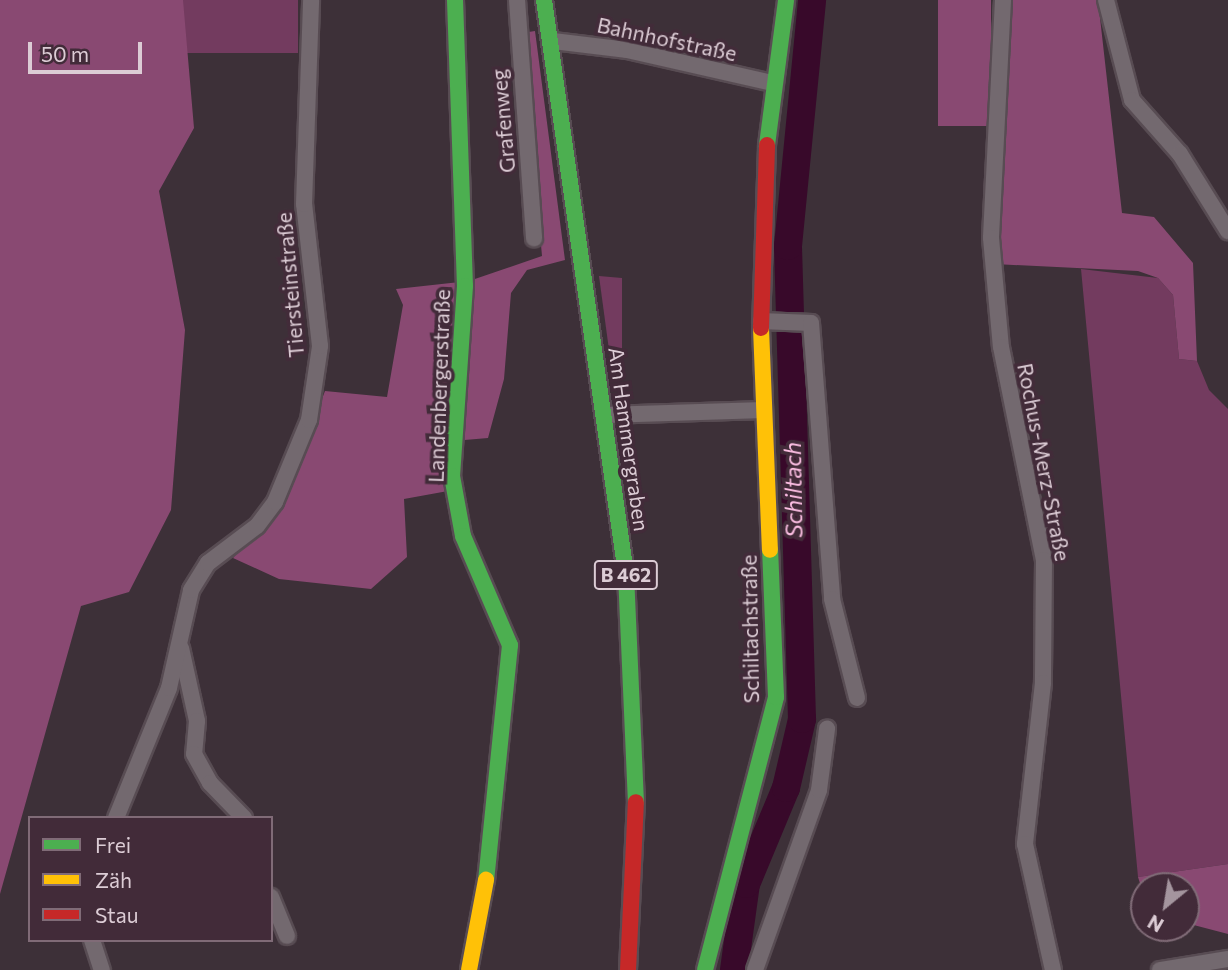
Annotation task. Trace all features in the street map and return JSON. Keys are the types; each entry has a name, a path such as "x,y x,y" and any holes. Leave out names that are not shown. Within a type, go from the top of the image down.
{"street":[{"name":"Tiersteinstraße","path":"117,816 181,648 191,590 208,563 257,526 275,502 314,400 320,346 304,204 311,0"},
{"name":"Landenbergerstraße","path":"455,0 464,286 452,476 463,536 510,645 483,912 469,970"},
{"name":"Grafenweg","path":"517,0 534,238"},
{"name":"B 462","path":"544,0 552,41"},
{"name":"B 462","path":"552,41 562,0"},
{"name":"Schiltachstraße","path":"705,970 776,697 764,411 772,83 786,0"},
{"name":"Rochus-Merz-Straße","path":"1003,0 991,238 1001,346 1044,560 1043,683 1025,844 1053,970"},
{"path":"1106,0 1132,100 1180,155 1228,231"},
{"name":"Bahnhofstraße","path":"552,41 627,50 772,83"},
{"name":"Am Hammergraben","path":"552,41 626,574 637,771 638,855 628,970"},
{"path":"768,321 811,323 832,598 857,698"},
{"path":"606,415 764,411"},
{"name":"Tiersteinstraße","path":"181,648 197,721 194,754 210,783 242,816"},
{"path":"755,970 819,790 827,729"},
{"path":"273,902 286,936"},
{"path":"93,942 102,970"},
{"path":"1160,970 1228,958"}],"shaded area":[{"path":"0,0 183,0 194,128 159,191 185,330 171,510 129,592 81,606 0,894"},
{"path":"183,0 298,0 298,53 183,53"},
{"path":"938,0 991,0 991,126 938,126"},
{"path":"1008,0 1098,0 1122,213 1154,217 1193,263 1197,361 1179,359 1173,295 1158,278 1138,271 995,264"},
{"path":"535,31 565,260 527,270 511,293 504,379 488,438 453,441 448,491 404,499 407,557 371,589 279,579 233,558 285,496 325,391 387,397 403,305 396,289 469,281 542,256 522,33"},
{"path":"1081,269 1158,278 1173,295 1179,359 1197,361 1209,390 1228,409 1228,864 1173,872 1138,872"},
{"path":"599,276 622,278 622,373 612,372"},
{"path":"1228,864 1228,934 1200,927 1200,872 1173,872"}],"waterway":[{"name":"Schiltach","path":"734,970 746,884 786,788 802,719 788,246 812,0"}],"traffic: fast":[{"path":"455,0 465,286 452,476 463,536 510,645 486,880"},
{"path":"544,0 626,574 636,802"},
{"path":"767,145 786,0"},
{"path":"705,970 776,697 770,550"}],"traffic: slow":[{"path":"761,328 770,550"},
{"path":"469,970 486,880"}],"traffic: jam":[{"path":"761,328 767,145"},
{"path":"628,970 636,802"}]}
